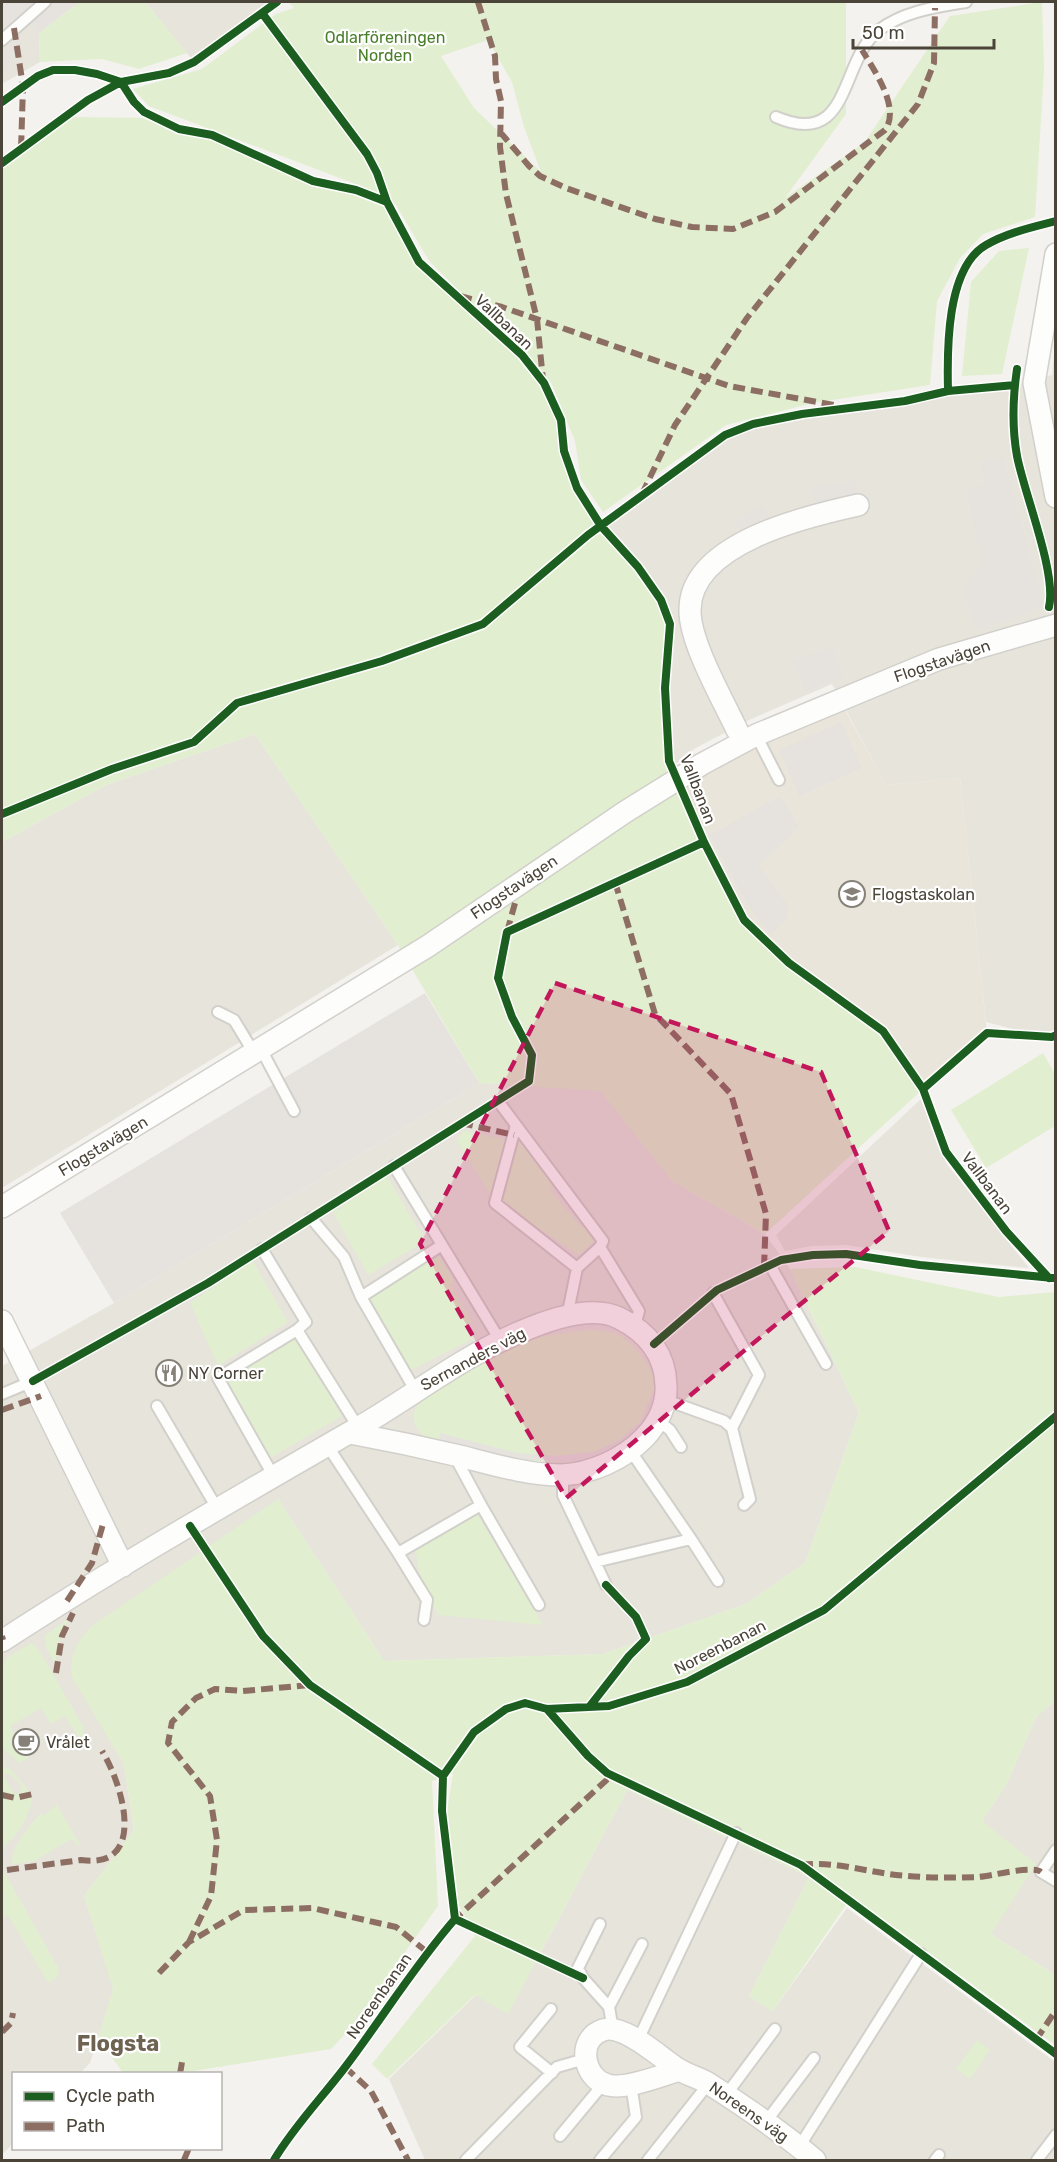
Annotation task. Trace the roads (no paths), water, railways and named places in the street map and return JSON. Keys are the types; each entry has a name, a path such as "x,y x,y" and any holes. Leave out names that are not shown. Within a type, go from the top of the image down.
{"street":[{"path":"1056,254 1034,383 1056,497"},
{"path":"747,733 699,648 690,610 696,585 715,562 745,542 781,525 858,505"},
{"name":"Flogstavägen","path":"2,1207 428,946 625,812 747,733 939,659 1056,625"},
{"name":"Sernanders väg","path":"2,1641 123,1566 354,1430 415,1390 518,1332 576,1314 611,1314 635,1326 654,1344 663,1364 666,1400 648,1434 630,1450 599,1467 563,1475 515,1470 354,1430"},
{"path":"2,1321 123,1566"},
{"path":"613,2030 603,2030 591,2039 585,2049 585,2059 589,2070 609,2086 631,2084 680,2070"},
{"name":"Noreens väg","path":"613,2030 638,2040 680,2070 718,2089 807,2154"}],"lane":[{"path":"2,40 45,2"},
{"path":"776,117 794,125 819,122 838,107 863,47 878,31 910,13 966,2"},
{"path":"747,733 779,780"},
{"path":"218,1012 234,1020 257,1051 294,1111"},
{"path":"498,1101 603,1240 600,1247 578,1268 567,1317"},
{"path":"516,1125 495,1203 578,1268"},
{"path":"394,1166 501,1342"},
{"path":"311,1218 344,1257 361,1297 415,1390"},
{"path":"361,1297 442,1245"},
{"path":"600,1247 639,1311 635,1326"},
{"path":"262,1249 306,1322 297,1330 218,1378 274,1477"},
{"path":"770,1265 826,1364"},
{"path":"713,1293 759,1375 732,1428"},
{"path":"297,1330 354,1430"},
{"path":"2,1394 33,1382"},
{"path":"666,1400 724,1421 732,1428 750,1499 744,1505"},
{"path":"157,1407 218,1510"},
{"path":"657,1420 670,1430 681,1447"},
{"path":"327,1445 427,1600 424,1620"},
{"path":"630,1450 718,1581"},
{"path":"454,1455 539,1605"},
{"path":"563,1475 562,1495 606,1585"},
{"path":"398,1553 481,1505"},
{"path":"595,1562 691,1539"},
{"path":"638,2040 736,1833"},
{"path":"1056,1850 1041,1872 1056,1881"},
{"path":"600,1924 578,1968 583,1978 609,2007 613,2030"},
{"path":"609,2007 642,1944"},
{"path":"807,2154 921,1954"},
{"path":"551,2009 520,2046 552,2073"},
{"path":"648,2160 775,2029"},
{"path":"765,2123 814,2058"},
{"path":"466,2160 557,2067 585,2059"},
{"path":"560,2136 604,2083"},
{"path":"600,2160 636,2117 631,2084"},
{"path":"1037,2160 1056,2135"}],"place":[{"name":"Flogstaskolan","path":"852,894"},
{"name":"NY Corner","path":"169,1373"},
{"name":"Vrålet","path":"26,1742"}],"district":[{"name":"Flogsta","path":"118,2043"}],"park label":[{"name":"Odlarföreningen Norden","path":"385,46"}]}
